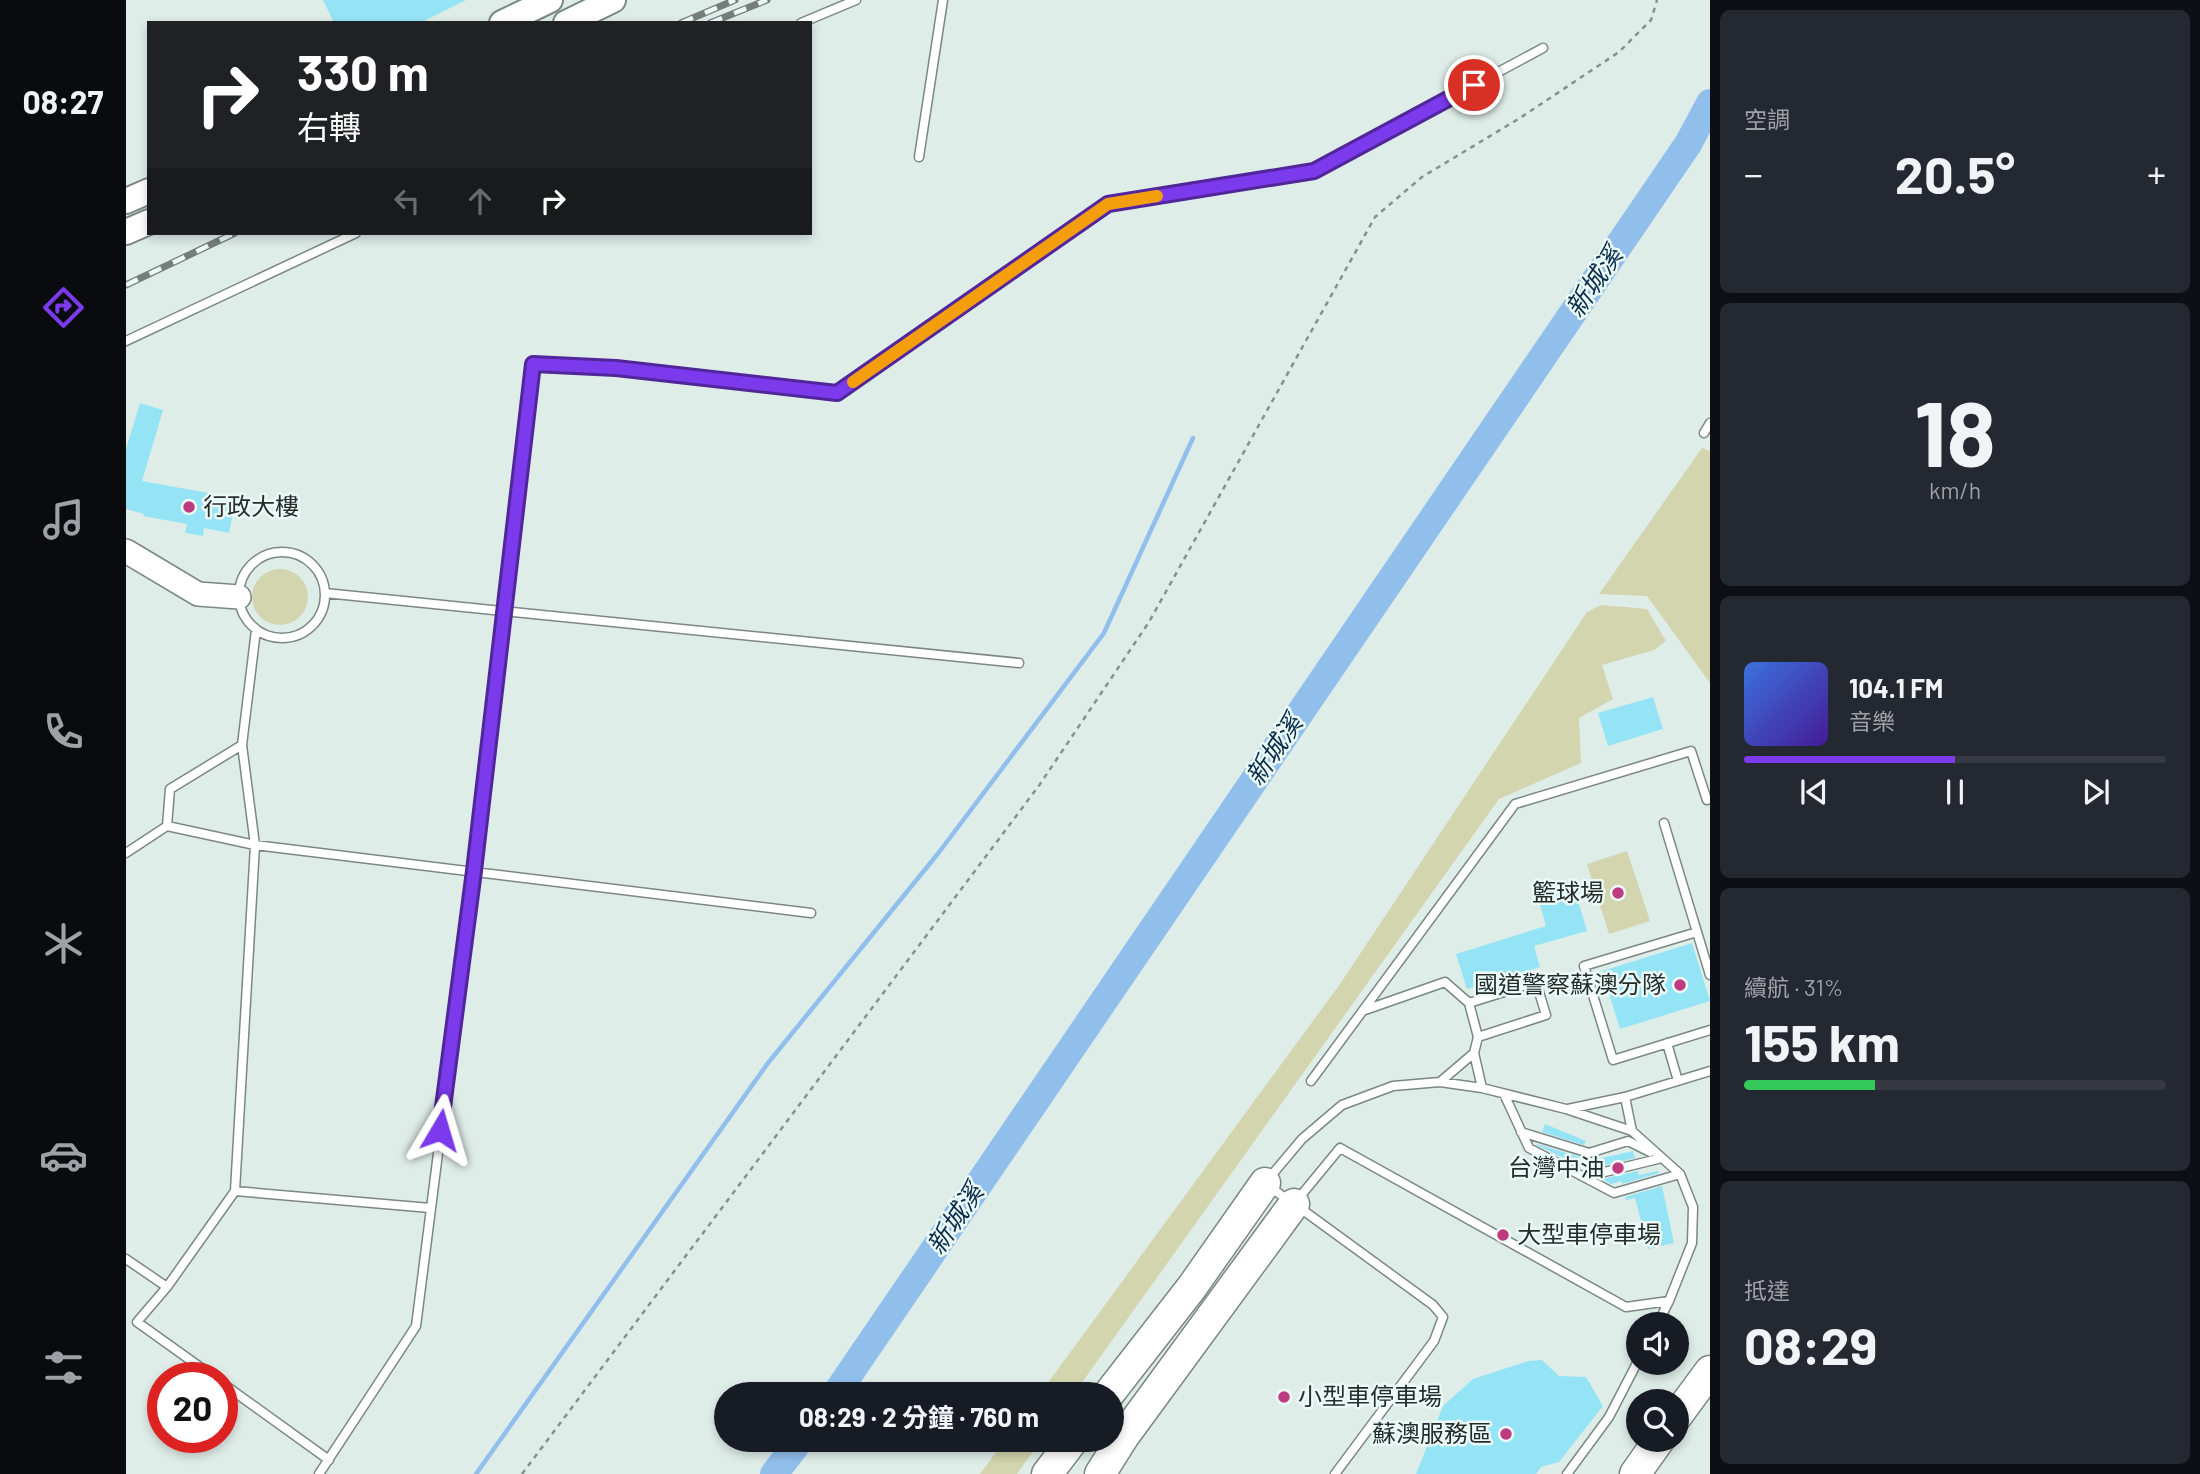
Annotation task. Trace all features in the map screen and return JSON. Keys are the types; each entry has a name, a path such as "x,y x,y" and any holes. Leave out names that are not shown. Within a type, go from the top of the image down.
{"highway":[{"path":"1118,1382 1192,1287 1265,1183"},
{"path":"1124,1416 1294,1204"},
{"path":"1124,1409 1192,1287"},
{"path":"1689,1399 1710,1371"},
{"path":"1047,1474 1064,1452"},
{"path":"1078,1474 1095,1452"},
{"path":"1100,1474 1106,1452"},
{"path":"1107,1474 1109,1452"},
{"path":"1635,1474 1651,1452"}],"main road":[{"path":"506,21 550,0"},
{"path":"570,21 613,0"},
{"path":"126,201 147,192"},
{"path":"126,232 147,223"}],"street":[{"path":"126,551 198,594 239,597"}],"lane":[{"path":"806,21 856,0"},
{"path":"919,157 943,0"},
{"path":"319,1474 416,1326 474,871 533,364 616,368 837,393 1108,204 1314,171 1543,48"},
{"path":"126,341 352,235"},
{"path":"1704,433 1710,423"},
{"path":"280,551 295,553 309,560 323,578 325,593 326,600 321,615 312,627 299,635 277,638 256,630 242,612 239,597 240,582 247,569 265,555 280,551"},
{"path":"325,593 1019,663"},
{"path":"193,1362 137,1322 167,1287 235,1191 255,845 242,745 256,630"},
{"path":"167,826 170,789 242,745"},
{"path":"1311,1081 1515,804 1691,751 1709,802"},
{"path":"1664,823 1710,975"},
{"path":"126,853 167,826 255,845 811,913"},
{"path":"1696,932 1584,966 1613,1060 1710,1030"},
{"path":"1365,1010 1445,982 1469,1003 1478,1037 1474,1053 1482,1088"},
{"path":"1469,1003 1536,982 1546,1015 1478,1037"},
{"path":"1667,1043 1678,1081"},
{"path":"1440,1082 1474,1053"},
{"path":"1566,1109 1625,1097 1710,1071"},
{"path":"1335,1474 1434,1341 1443,1317 1433,1305 1265,1183 1302,1139 1342,1105 1394,1086 1440,1082 1482,1088 1566,1109 1632,1131 1680,1174 1693,1207 1692,1243 1664,1312"},
{"path":"1504,1094 1529,1148 1614,1193 1680,1174"},
{"path":"1625,1097 1632,1131"},
{"path":"1521,1132 1589,1153 1628,1141 1662,1158"},
{"path":"1294,1204 1340,1148 1626,1307 1669,1301"},
{"path":"1584,1177 1662,1158"},
{"path":"235,1191 430,1208"},
{"path":"126,1259 167,1287"},
{"path":"1567,1474 1609,1417 1631,1375"},
{"path":"238,1395 329,1460"}],"path":[{"path":"522,1474 1038,787 1142,633 1375,217 1422,177 1520,118 1619,52 1651,20 1657,0"}],"green space":[{"path":"1702,448 1710,451 1710,683 1647,596 1599,594"},
{"path":"280,569 291,571 300,577 306,586 306,608 300,617 291,623 280,625 269,623 260,617 254,608 252,597 254,586 260,577 269,571"},
{"path":"1601,605 1647,609 1666,641 1654,650 1602,665 1613,699 1579,718 1581,763 1499,799 1082,1382 1049,1382 1340,984 1587,612"},
{"name":"籃球場","path":"1627,851 1650,921 1609,934 1587,864"},
{"path":"996,1452 1033,1452 1017,1474 980,1474"}],"building":[{"path":"323,0 466,0 424,21 333,21"},
{"path":"140,403 163,410 142,481 236,498 229,533 204,528 203,536 185,533 187,524 143,516 144,514 126,509 126,449"},
{"path":"1653,697 1663,729 1608,746 1598,713"},
{"path":"1572,880 1587,931 1534,946 1540,967 1467,989 1456,954 1546,926 1536,891"},
{"name":"國道警察蘇澳分隊","path":"1692,943 1710,1001 1620,1029 1602,971"},
{"path":"1545,1124 1586,1141 1584,1145 1542,1132"},
{"path":"1537,1145 1580,1157 1577,1165"},
{"path":"1633,1151 1635,1158 1598,1167 1597,1159"},
{"path":"1638,1171 1639,1175 1659,1173 1622,1184 1622,1181 1611,1184 1602,1179"},
{"path":"1662,1186 1674,1243 1648,1249 1635,1198 1626,1200 1625,1197"},
{"name":"蘇澳服務區","path":"1542,1360 1559,1376 1586,1377 1603,1406 1559,1462 1541,1467 1536,1474 1416,1474 1443,1406 1473,1379 1528,1361"}],"waterway":[{"name":"新城溪","path":"844,1382 1688,144 1710,103"},
{"path":"476,1474 768,1063 940,851 1104,633 1193,438"},
{"name":"新城溪","path":"774,1474 791,1452"}],"railway":[{"path":"686,21 735,0"},
{"path":"715,21 767,0"},
{"path":"126,285 231,235"}],"slow traffic":[{"path":"853,382 1108,204 1157,196"}],"place":[{"name":"行政大樓","path":"189,507"},
{"name":"籃球場","path":"1618,893"},
{"name":"國道警察蘇澳分隊","path":"1680,985"},
{"name":"台灣中油","path":"1618,1168"},
{"name":"大型車停車場","path":"1503,1235"},
{"name":"小型車停車場","path":"1284,1397"},
{"name":"蘇澳服務區","path":"1506,1434"}],"route":[{"path":"440,1130 474,871 533,364 616,368 837,393 1108,204 1314,171 1474,85"}]}
